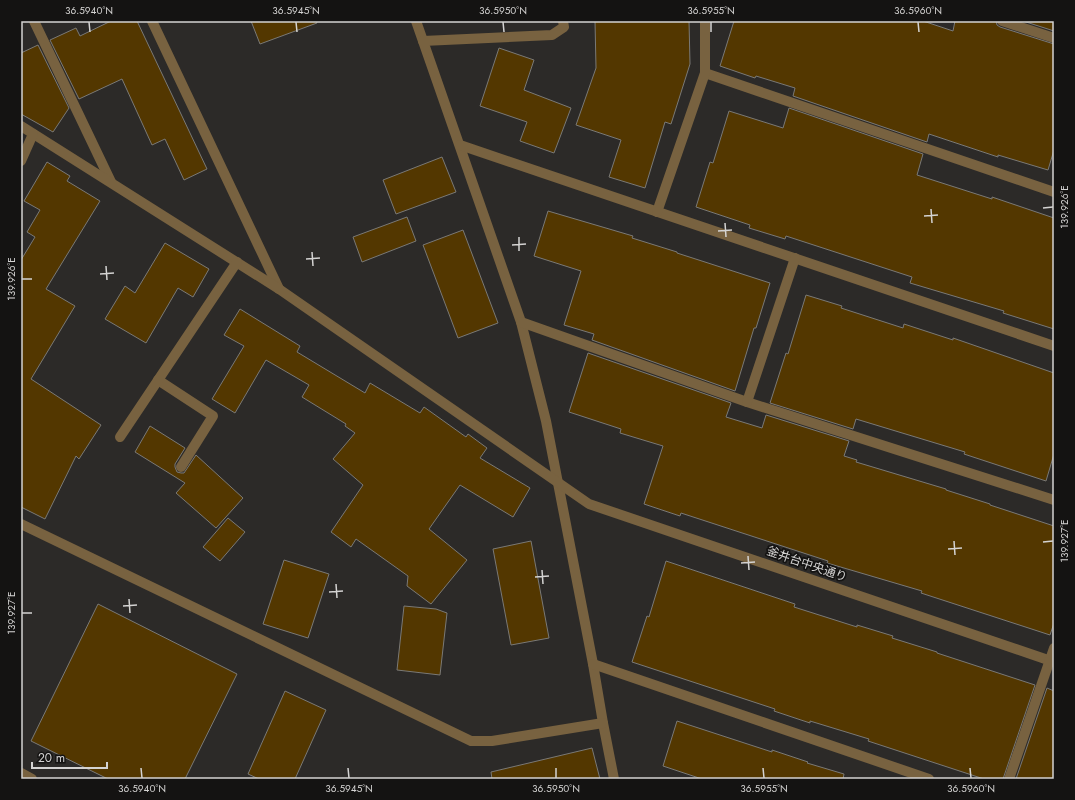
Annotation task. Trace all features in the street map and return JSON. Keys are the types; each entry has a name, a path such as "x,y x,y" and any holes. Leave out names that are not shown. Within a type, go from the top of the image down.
{"street":[{"path":"34,21 111,182"},
{"path":"152,21 279,289"},
{"path":"416,21 521,322 546,421 594,664 603,723 614,779"},
{"path":"423,41 552,35 564,27 563,21"},
{"path":"657,212 705,73 705,21"},
{"path":"1002,21 1054,38"},
{"path":"705,73 1054,192"},
{"name":"釜井台中央通り","path":"21,126 279,289 589,504 1052,661"},
{"path":"21,161 33,134"},
{"path":"460,145 1054,346"},
{"path":"747,402 795,258"},
{"path":"120,437 237,262"},
{"path":"521,322 747,402 1054,500"},
{"path":"158,380 213,416 181,467"},
{"path":"21,524 471,741 492,741 603,723"},
{"path":"1009,779 1052,661 1054,648"},
{"path":"594,664 929,779"},
{"path":"21,773 32,779"}],"building":[{"path":"111,21 137,21 207,169 184,180 165,139 152,145 122,79 79,99 50,40 76,28 80,36"},
{"path":"251,21 316,21 317,23 260,44"},
{"path":"595,21 689,21 690,64 671,124 665,122 645,188 609,177 621,140 576,125 596,68"},
{"path":"734,21 923,21 953,31 955,21 996,21 997,25 1000,27 1054,44 1054,150 1048,170 998,155 998,157 929,134 927,142 793,96 795,88 756,76 755,78 720,66"},
{"path":"1023,21 1054,21 1054,31"},
{"path":"38,45 69,108 53,132 21,114 21,53"},
{"path":"499,48 534,60 524,90 571,108 554,153 520,141 527,122 480,106"},
{"path":"789,108 923,154 917,175 992,199 992,197 1054,218 1054,329 1003,313 1004,311 910,283 912,277 786,236 785,239 749,228 750,225 696,207 710,162 713,163 729,111 783,128"},
{"path":"442,157 456,192 396,214 383,180"},
{"path":"47,162 70,176 67,181 100,201 46,289 75,306 31,379 101,425 79,459 76,456 45,519 21,507 21,260 35,237 27,232 40,210 24,201"},
{"path":"548,211 633,236 632,238 770,283 756,328 754,328 735,391 592,340 594,334 564,325 581,271 534,256"},
{"path":"407,217 416,241 362,262 353,237"},
{"path":"463,230 498,323 458,338 423,245"},
{"path":"165,243 209,269 193,297 178,288 146,343 105,319 125,286 135,293"},
{"path":"806,295 903,328 904,324 953,340 953,338 1054,373 1054,454 1046,481 964,454 965,452 856,419 853,429 770,403 786,353 788,354"},
{"path":"240,309 300,346 297,352 365,393 370,383 420,413 424,407 466,437 468,434 487,448 480,458 530,488 513,517 460,485 429,529 467,560 431,604 407,586 408,576 356,539 351,547 331,532 363,485 333,459 355,433 345,426 346,424 302,397 309,385 266,360 235,413 212,399 244,346 224,335"},
{"path":"588,353 731,403 726,417 762,428 766,415 849,441 844,456 857,460 856,462 946,489 1054,526 1054,623 1050,635 921,593 922,591 827,563 828,561 681,513 680,516 644,504 663,446 620,433 621,429 569,412"},
{"path":"150,426 185,448 175,464 177,472 184,473 196,455 243,498 216,528 176,493 185,483 135,452"},
{"path":"228,518 245,532 220,561 203,547"},
{"path":"531,541 549,638 511,645 493,549"},
{"path":"284,560 329,574 308,638 263,624"},
{"path":"666,561 795,604 794,607 857,627 857,625 893,636 892,638 1035,685 1003,779 984,779 868,741 869,739 810,721 810,723 774,711 775,709 632,662 647,616 649,617"},
{"path":"98,604 237,674 185,779 108,779 31,741"},
{"path":"404,606 436,609 447,613 440,675 397,670"},
{"path":"1047,688 1054,691 1054,779 1016,779"},
{"path":"285,691 326,710 295,779 259,779 248,774"},
{"path":"677,721 844,774 843,779 702,779 663,766"},
{"path":"592,748 600,779 492,779 491,772"}]}
